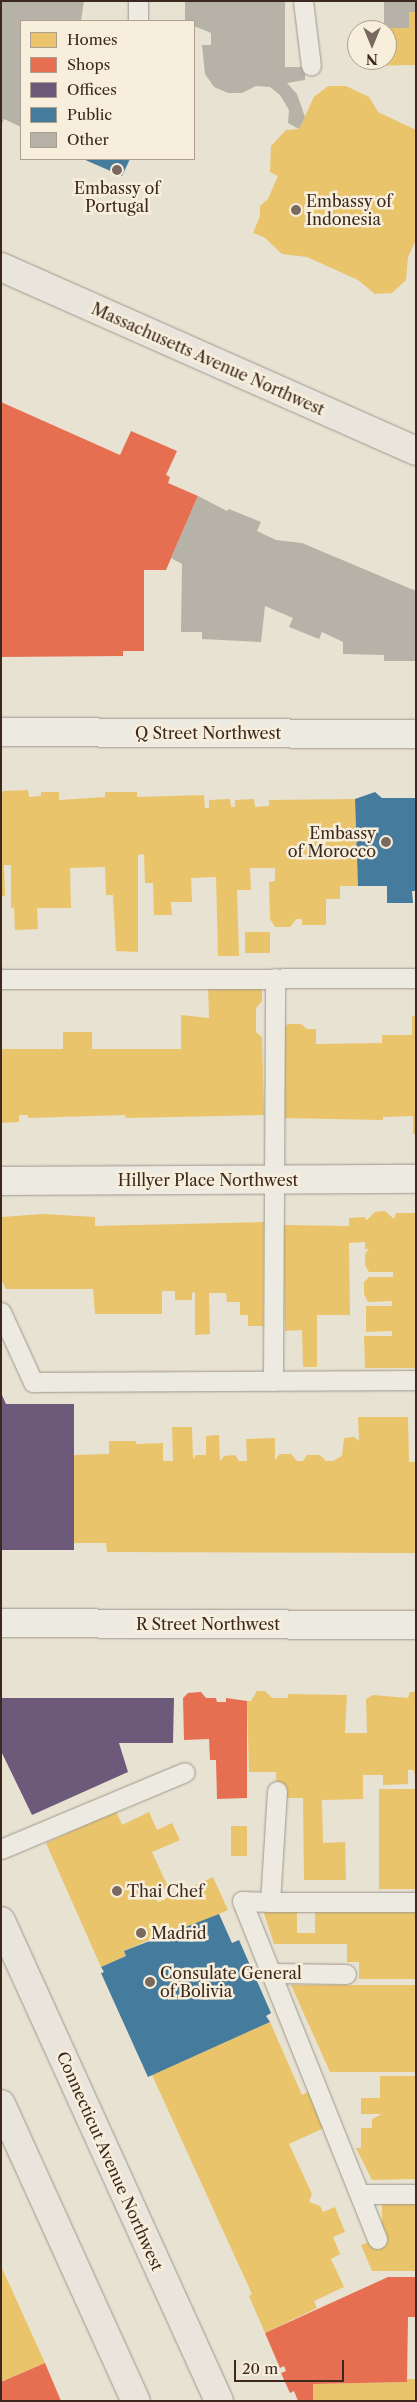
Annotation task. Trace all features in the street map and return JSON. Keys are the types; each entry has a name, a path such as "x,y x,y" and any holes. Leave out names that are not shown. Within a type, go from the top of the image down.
{"main road":[{"name":"Massachusetts Avenue Northwest","path":"1,267 416,451"},
{"name":"Q Street Northwest","path":"1,732 416,734"},
{"name":"Hillyer Place Northwest","path":"1,1181 416,1179"},
{"name":"R Street Northwest","path":"1,1623 416,1625"},
{"name":"Connecticut Avenue Northwest","path":"1,1921 219,2401"},
{"path":"1,2104 136,2401"}],"lane":[{"path":"138,1 138,20"},
{"path":"303,1 311,66"},
{"path":"273,1381 275,978"},
{"path":"1,979 416,978"},
{"path":"1,1312 33,1382 416,1380"},
{"path":"1,1849 185,1772"},
{"path":"270,1902 277,1791"},
{"path":"377,2239 362,2194 242,1901 416,1902"},
{"path":"271,1973 346,1974"},
{"path":"362,2194 416,2194"}],"building: Homes":[{"path":"409,12 416,12 416,65 397,65 397,28 409,28"},
{"path":"328,86 346,86 369,97 378,112 416,130 416,240 408,257 406,280 392,293 375,294 358,280 307,257 282,254 264,237 253,233 260,216 260,206 268,199 278,176 270,172 271,146 286,130 299,129 314,97"},
{"path":"28,790 29,797 41,796 41,792 59,792 59,800 105,797 105,792 137,792 137,797 204,795 205,808 209,808 209,800 230,799 231,807 235,807 235,800 254,799 255,807 269,806 269,800 355,799 358,886 340,886 340,899 326,899 326,925 302,925 302,919 296,919 290,927 275,927 270,919 269,882 275,881 275,868 250,868 251,890 237,890 239,956 218,956 216,877 191,878 192,902 171,902 172,915 154,915 153,883 145,883 144,854 138,855 138,952 116,951 113,895 106,895 105,867 70,868 71,908 37,908 38,929 15,930 14,908 11,908 11,865 4,865 5,896 1,896 1,798 3,791"},
{"path":"245,932 270,932 270,953 245,953"},
{"path":"208,985 262,985 262,1001 256,1008 256,1032 262,1037 264,1115 126,1118 125,1115 28,1118 28,1115 19,1115 19,1122 1,1123 1,1049 63,1049 63,1032 92,1032 92,1049 181,1049 181,1015 209,1018"},
{"path":"412,1016 416,1016 416,1134 413,1134 413,1116 383,1117 383,1120 283,1118 282,1030 288,1024 301,1024 307,1029 316,1029 316,1044 382,1043 382,1035 412,1035"},
{"path":"385,1211 394,1219 396,1213 416,1213 416,1368 365,1368 364,1336 392,1336 392,1331 366,1332 366,1306 392,1306 392,1301 368,1302 364,1294 364,1282 369,1277 393,1277 393,1272 369,1272 365,1265 365,1254 369,1249 365,1249 365,1242 349,1243 350,1315 317,1315 317,1367 303,1367 302,1330 285,1331 284,1266 278,1266 282,1225 349,1226 349,1218 364,1217 367,1220 375,1212"},
{"path":"43,1214 95,1217 95,1226 264,1222 263,1326 248,1326 248,1315 240,1315 240,1302 227,1302 226,1293 209,1293 210,1334 195,1335 195,1292 192,1293 192,1300 175,1300 175,1291 162,1291 162,1314 95,1314 93,1289 6,1289 1,1279 1,1217"},
{"path":"358,1417 408,1417 409,1462 416,1462 416,1553 107,1552 106,1543 74,1543 74,1455 109,1454 109,1441 136,1441 136,1444 163,1443 163,1461 173,1461 172,1427 192,1427 193,1459 196,1455 206,1455 206,1436 219,1435 220,1461 224,1456 235,1455 239,1461 247,1461 246,1439 275,1438 275,1460 280,1454 291,1454 297,1461 303,1461 307,1455 320,1455 326,1461 333,1461 342,1456 344,1438 354,1437 359,1441"},
{"path":"257,1691 265,1691 272,1698 288,1698 288,1694 347,1695 345,1733 367,1733 366,1699 373,1695 408,1698 410,1692 416,1692 416,1782 414,1770 408,1770 408,1784 383,1785 383,1775 363,1775 363,1799 322,1800 323,1843 345,1842 346,1880 304,1880 303,1798 277,1798 276,1772 249,1772 247,1701 251,1701"},
{"path":"379,1789 416,1789 416,1889 379,1889"},
{"path":"116,1811 122,1825 149,1812 157,1830 172,1823 180,1840 152,1852 168,1887 154,1894 158,1902 213,1877 228,1910 159,1940 158,1936 124,1951 126,1956 101,1967 46,1843"},
{"path":"231,1826 247,1826 247,1856 231,1856"},
{"path":"263,1910 297,1910 297,1933 315,1933 315,1910 416,1910 416,1979 359,1979 359,1962 347,1962 347,1944 274,1944"},
{"path":"291,1985 416,1985 416,2072 330,2072"},
{"path":"270,2022 302,2095 310,2091 326,2127 289,2144 312,2194 309,2202 320,2206 323,2212 335,2207 345,2232 333,2237 340,2254 331,2259 344,2287 314,2301 317,2308 265,2333 249,2296 252,2294 152,2075"},
{"path":"380,2076 416,2076 416,2179 372,2180 356,2148 361,2148 361,2128 372,2128 372,2119 382,2114 361,2114 361,2098 380,2098"},
{"path":"416,2199 416,2271 372,2271 361,2245 382,2237 382,2202"},
{"path":"1,2266 45,2363 1,2382"},
{"path":"406,2379 416,2379 416,2401 313,2401 313,2384 407,2382"}],"building: Shops":[{"path":"1,402 120,455 131,431 177,451 166,475 170,477 168,483 198,496 166,570 144,570 144,651 123,651 123,656 1,657"},
{"path":"201,1692 206,1698 216,1698 217,1702 226,1702 226,1698 247,1701 247,1798 217,1799 216,1760 210,1760 209,1739 184,1740 183,1698 188,1693"},
{"path":"388,2277 416,2277 416,2317 408,2317 407,2382 313,2384 313,2401 298,2401 294,2391 290,2393 281,2373 286,2371 284,2366 280,2368 265,2333"},
{"path":"45,2363 61,2401 1,2401 1,2382"}],"building: Offices":[{"path":"1,1393 6,1404 74,1404 74,1550 1,1550"},
{"path":"1,1698 174,1698 173,1743 119,1743 128,1772 32,1815 1,1751"}],"building: Public":[{"name":"Embassy of Portugal","path":"85,160 130,160 122,176"},
{"name":"Embassy of Morocco","path":"375,792 382,798 416,798 416,891 412,891 413,903 387,903 387,886 358,886 355,799"},
{"path":"219,1914 232,1943 239,1940 271,2013 266,2016 270,2022 148,2077 101,1973 104,1972 101,1967 126,1956 124,1951"}],"building: Other":[{"path":"1,1 84,1 81,20 20,20 20,127 4,119 1,126"},
{"path":"185,1 285,1 285,67 305,67 305,80 287,83 297,94 305,117 299,129 288,123 289,110 280,95 270,87 256,86 242,93 228,93 214,87 205,74 202,45 211,45 211,33 195,26 195,20 185,20"},
{"path":"384,1 416,1 416,12 409,12 409,28 397,28 397,20 384,20"},
{"path":"198,496 227,511 229,509 261,522 257,531 276,540 302,543 416,591 416,661 384,661 384,655 343,654 343,642 322,632 319,639 289,627 293,618 265,606 261,642 202,639 202,632 181,632 182,564 171,558"}],"place":[{"name":"Embassy of Portugal","path":"117,170"},
{"name":"Embassy of Indonesia","path":"296,210"},
{"name":"Embassy of Morocco","path":"386,842"},
{"name":"Thai Chef","path":"117,1891"},
{"name":"Madrid","path":"141,1933"},
{"name":"Consulate General of Bolivia","path":"150,1982"}]}
